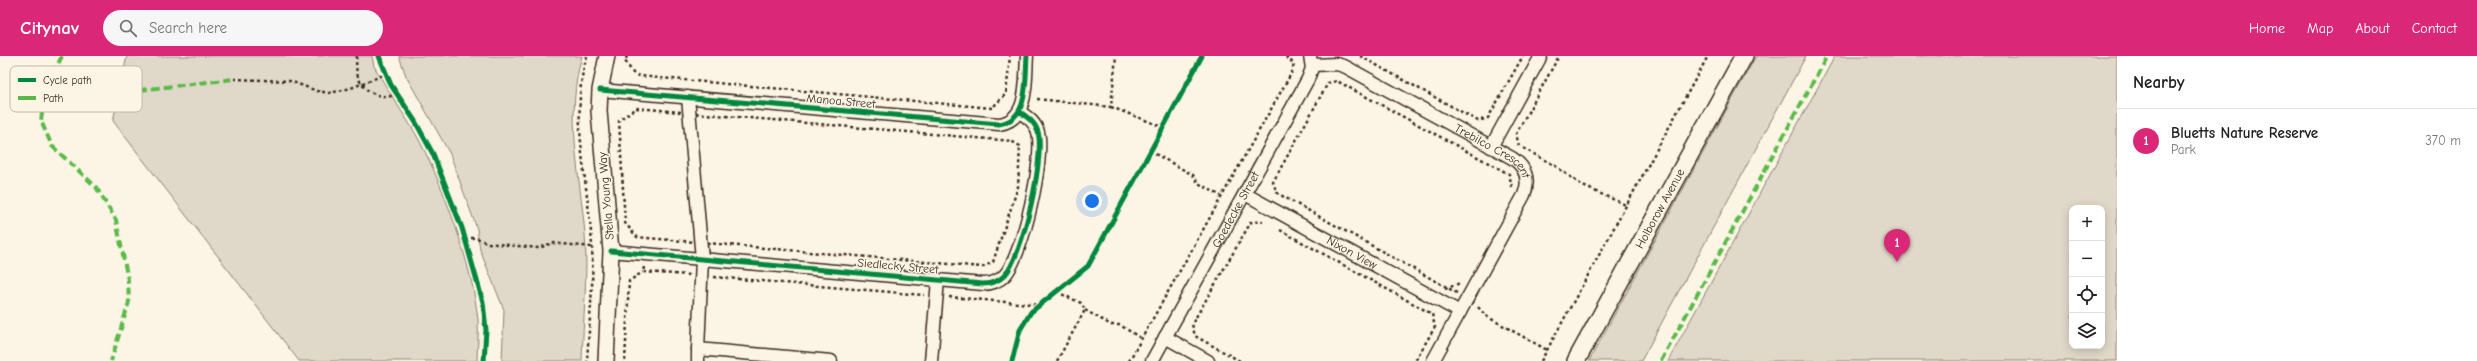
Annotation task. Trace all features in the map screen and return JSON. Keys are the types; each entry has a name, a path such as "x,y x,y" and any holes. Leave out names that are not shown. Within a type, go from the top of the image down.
{"main road":[{"name":"Holborow Avenue","path":"1576,361 1744,56"}],"street":[{"name":"Stella Young Way","path":"606,361 611,251 600,122 600,90 607,56"},
{"path":"1020,112 1024,100 1027,56"},
{"path":"1491,147 1541,56"},
{"name":"Trebilco Crescent","path":"1311,60 1346,67 1491,147 1523,167 1526,174 1527,187 1468,298 1432,361"},
{"name":"Goedecke Street","path":"1152,361 1308,79 1311,60"},
{"name":"Manoa Street","path":"600,90 995,124 1007,123 1020,112"},
{"path":"688,97 702,259 698,355 831,361"},
{"name":"Siedlecky Street","path":"611,251 938,280 991,283 1002,278 1010,267 1032,206 1039,142 1035,125 1020,112"},
{"name":"Nixon View","path":"1245,194 1460,312"},
{"path":"931,361 938,280"},
{"path":"1165,337 1208,361"}],"path":[{"path":"357,56 357,72 361,84 376,96 398,95"},
{"path":"587,56 580,77 581,132 592,247 587,361"},
{"path":"627,56 625,61 633,73 639,76 992,108 1006,94 1010,56"},
{"path":"1111,107 1116,56"},
{"path":"1129,361 1220,196 1292,72 1294,64 1285,56"},
{"path":"1360,56 1478,121 1488,118 1523,56"},
{"path":"1559,56 1516,134 1518,146 1554,166 1583,186 1626,205"},
{"path":"1541,361 1708,56"},
{"path":"383,68 389,80"},
{"path":"234,80 290,81 317,91 330,93 361,84 386,74"},
{"path":"1508,194 1512,187 1509,174 1337,81 1328,83 1273,182 1277,193 1468,298 1486,316 1548,350"},
{"path":"395,90 402,102"},
{"path":"1037,98 1111,107 1163,127"},
{"path":"636,108 690,113 1011,141 1020,146 1018,187 993,262 983,267 637,237 625,223 619,120 636,108"},
{"path":"1160,133 1167,120"},
{"path":"1146,158 1153,145"},
{"path":"1150,151 1193,175 1198,183 1220,196"},
{"path":"1240,361 1195,336 1192,324 1251,222 1261,220 1268,223"},
{"path":"1275,227 1432,314 1435,327 1415,361"},
{"path":"467,245 464,236 477,238 488,243 539,248 552,243 592,247"},
{"path":"644,238 644,272"},
{"path":"625,361 629,281 644,272 1040,305"},
{"path":"1447,287 1459,284 1462,278"},
{"path":"1051,296 1062,287"},
{"path":"1057,292 1081,304 1085,310 1112,325 1120,325 1142,338"},
{"path":"1031,312 1046,300"},
{"path":"1056,361 1085,310"}],"shaded area":[{"path":"127,56 372,56 374,66 424,150 435,173 455,224 470,276 475,300 478,321 477,361 299,361 113,121 115,112 142,112 142,66 125,66"},
{"path":"399,56 582,56 577,78 574,122 577,167 586,249 582,361 502,361 504,310 480,250 477,229 450,154 406,76"},
{"path":"1756,56 1806,56 1641,361 1589,361"},
{"path":"1835,56 2117,56 2117,361 1668,361"}],"marked path":[{"path":"57,66 62,56"},
{"path":"1661,361 1827,56"},
{"path":"142,90 234,79"},
{"path":"42,112 41,121 52,146 96,187 116,220 128,280 129,302 111,361"}],"cycle path":[{"path":"379,56 391,85 415,121 433,154 462,228 483,302 486,330 484,361"},
{"path":"600,90 999,124 1009,121 1016,115 1021,107 1024,97 1027,56"},
{"path":"1012,361 1020,330 1031,312 1088,266 1202,56"},
{"path":"611,251 983,284 992,283 1005,275 1019,248 1031,205 1035,183 1038,162 1038,132 1033,123 1020,112"}],"place":[{"name":"Bluetts Nature Reserve","path":"1897,262"}]}
